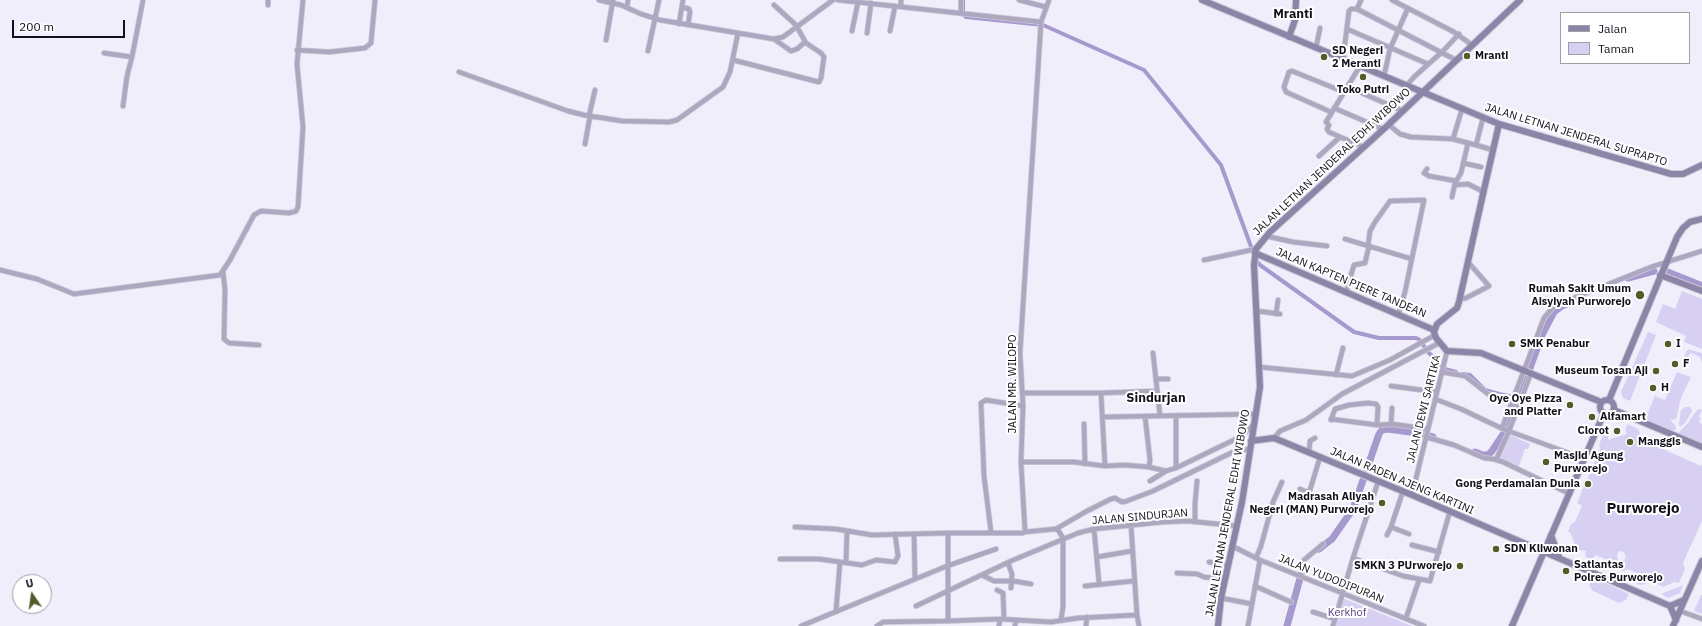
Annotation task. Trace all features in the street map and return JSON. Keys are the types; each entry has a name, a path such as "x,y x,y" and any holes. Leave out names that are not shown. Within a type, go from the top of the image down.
{"street":[{"path":"123,106 127,76 143,0"},
{"path":"0,270 37,279 74,294 220,275 254,215 261,211 296,212 298,208 304,127 297,64 297,50 303,0"},
{"path":"297,50 329,52 366,48 371,42 375,0"},
{"path":"599,0 612,1 656,19 774,39 780,38 832,0"},
{"path":"627,8 628,0"},
{"path":"648,51 659,0"},
{"path":"679,24 683,0"},
{"path":"838,0 962,13 1041,24"},
{"path":"901,0 901,6"},
{"path":"961,0 962,13"},
{"path":"1019,0 1046,7"},
{"name":"JALAN MR. WILOPO","path":"1025,532 1021,462 1023,406 1020,353 1041,24 1049,0"},
{"name":"JALAN LETNAN JENDERAL SUPRAPTO","path":"1202,0 1499,124 1671,174 1683,174 1702,165"},
{"path":"1289,37 1294,24 1296,0"},
{"path":"1357,9 1360,0"},
{"path":"1392,0 1459,34 1472,44"},
{"name":"JALAN LETNAN JENDERAL EDHI WIBOWO","path":"1218,626 1221,598 1232,546 1238,526 1260,387 1254,253 1266,236 1383,130 1520,0"},
{"path":"606,40 612,1"},
{"path":"852,30 858,2"},
{"path":"867,33 871,3"},
{"path":"733,60 818,82 821,78 824,57 821,53 805,42 797,26 774,5"},
{"path":"890,31 895,6"},
{"path":"682,7 688,9 690,12 688,25"},
{"path":"1384,76 1390,49 1408,8"},
{"path":"1343,59 1349,11 1351,9 1357,9 1456,60"},
{"path":"1316,48 1320,28"},
{"path":"1347,29 1390,49 1428,64"},
{"path":"459,72 568,111 589,116 622,121 673,122 723,87 727,80 733,60 738,33"},
{"path":"1406,86 1459,34"},
{"path":"774,39 791,51 798,50 805,42"},
{"path":"104,53 132,57"},
{"path":"1360,66 1326,121 1329,126 1328,131 1363,147"},
{"path":"1344,92 1292,71 1289,72 1284,87 1286,92 1383,130"},
{"path":"1348,87 1403,111"},
{"path":"585,144 595,90"},
{"path":"1453,139 1462,109"},
{"path":"1476,145 1483,118"},
{"path":"1388,124 1400,134 1411,137 1453,139 1493,150"},
{"name":"JALAN KAPTEN PIERE TANDEAN","path":"1254,253 1346,292 1435,333 1439,321 1457,308 1460,299 1482,194 1499,124"},
{"path":"1319,156 1340,137"},
{"path":"1452,197 1455,183 1460,175 1468,143"},
{"path":"1463,163 1481,167"},
{"path":"1427,169 1424,173 1429,176 1455,183 1468,184 1480,190 1482,194"},
{"path":"1346,292 1354,264 1365,263 1369,246 1370,231 1374,222 1390,201 1424,200 1405,292 1398,315"},
{"path":"1609,400 1677,237 1683,228 1690,222 1702,219"},
{"path":"1266,236 1293,242 1327,246"},
{"path":"1345,239 1412,258"},
{"path":"1496,460 1528,372 1544,318 1554,306 1558,303 1651,266 1665,264 1702,250"},
{"path":"1204,260 1254,253"},
{"path":"1460,299 1466,298 1489,286 1468,262"},
{"path":"223,272 225,290 224,339 229,343 259,345"},
{"path":"1661,274 1702,292"},
{"path":"1257,311 1278,314 1278,300"},
{"path":"1259,367 1352,376 1364,372 1415,346 1428,339 1435,333"},
{"path":"1435,333 1436,344"},
{"path":"1436,344 1447,351 1481,352 1601,402 1609,400 1614,404 1614,410"},
{"path":"1251,441 1274,438 1280,431 1306,420 1342,394 1436,344"},
{"path":"1336,375 1343,348"},
{"name":"JALAN DEWI SARTIKA","path":"1412,495 1447,351"},
{"path":"1153,353 1160,416"},
{"path":"1442,371 1464,376 1488,394 1514,398"},
{"path":"1506,429 1514,398 1528,372"},
{"path":"1156,380 1168,379"},
{"path":"1391,386 1437,392"},
{"path":"1022,393 1157,391"},
{"path":"1101,393 1104,417 1105,466"},
{"path":"991,532 984,476 981,403 986,400 1023,406"},
{"path":"1435,400 1461,409 1506,429 1584,459"},
{"path":"1601,402 1600,408 1604,413"},
{"path":"1377,425 1378,407 1376,404 1368,403 1349,405 1335,409 1331,420 1377,425 1391,424 1428,429"},
{"path":"1391,424 1392,408"},
{"path":"1604,413 1610,413 1614,410"},
{"path":"1614,410 1702,447"},
{"path":"1512,626 1543,551 1570,494 1604,413"},
{"path":"1104,417 1256,414"},
{"path":"1145,416 1150,460 1149,467"},
{"path":"1176,416 1176,468"},
{"path":"1150,481 1166,471 1176,468 1242,436 1255,423"},
{"path":"1084,424 1086,464"},
{"path":"1426,437 1454,445 1484,458 1496,460 1570,494"},
{"name":"JALAN RADEN AJENG KARTINI","path":"1274,438 1370,479 1403,491 1670,606"},
{"path":"1309,453 1310,441 1315,438"},
{"path":"795,527 836,529 864,534 1025,532 1056,529 1087,510 1110,500 1115,498 1122,502 1127,501 1153,491 1235,451 1250,449"},
{"path":"1300,490 1307,492 1310,490 1320,457"},
{"path":"1021,462 1074,462 1105,466 1126,465 1149,467 1166,471"},
{"path":"1196,522 1195,504 1197,481"},
{"path":"1248,626 1261,546 1273,502 1282,482"},
{"path":"1333,626 1342,593 1378,482"},
{"path":"1387,535 1403,491"},
{"path":"1353,558 1391,572 1429,582 1431,581 1440,552 1450,511"},
{"name":"JALAN SINDURJAN","path":"916,606 1063,538 1094,529 1163,522 1196,522 1238,526"},
{"path":"1131,526 1134,581 1139,626"},
{"path":"1391,527 1409,534"},
{"path":"1056,529 1063,538 1063,607 1061,620"},
{"path":"1094,529 1099,583"},
{"path":"836,611 847,531"},
{"path":"947,621 949,618 947,566 948,533"},
{"path":"780,559 819,559 862,565 883,559 894,562 898,556 895,534"},
{"path":"914,534 915,579"},
{"path":"1551,535 1559,558"},
{"path":"1301,576 1304,560 1323,544"},
{"path":"1412,544 1440,552"},
{"name":"JALAN YUDODIPURAN","path":"1232,546 1258,559 1424,626"},
{"path":"801,626 947,566 996,549"},
{"path":"1097,557 1132,551"},
{"path":"1674,626 1702,561"},
{"path":"1208,562 1228,565"},
{"path":"1008,563 1013,581 1011,588"},
{"path":"1177,573 1197,574 1204,577 1225,579"},
{"path":"982,575 994,581 1013,581 1031,584"},
{"path":"1406,618 1418,580"},
{"path":"1085,586 1099,583 1134,581"},
{"path":"1255,586 1291,602"},
{"path":"997,590 1003,593 1002,619 999,626"},
{"path":"1221,598 1252,604"},
{"path":"1676,620 1670,606 1684,600"},
{"path":"1680,611 1702,618"},
{"path":"1313,612 1335,619"},
{"path":"877,626 883,622 933,624 947,621 1002,619 1051,622 1137,615"},
{"path":"1086,626 1087,618"},
{"path":"1015,626 1016,620"}],"green space":[{"path":"1682,291 1702,299 1702,349 1684,342 1686,336 1656,322 1663,304 1675,309"},
{"path":"1648,332 1656,335 1630,401 1623,398 1621,392"},
{"path":"1688,349 1702,353 1702,363 1700,357 1691,353 1687,357 1684,356"},
{"path":"1677,372 1691,377 1681,398 1676,419 1670,420 1676,426 1676,430 1671,431 1642,419 1645,411 1648,412 1655,396 1665,400"},
{"path":"1685,407 1690,407 1692,411 1685,423 1680,427 1681,410"},
{"path":"1697,410 1702,410 1699,417 1701,418 1699,422 1702,424 1702,444 1678,433 1688,423"},
{"path":"1628,424 1638,429 1640,433 1638,438 1701,466 1702,463 1702,521 1683,563 1685,569 1679,583 1674,582 1664,587 1654,583 1653,580 1648,578 1645,584 1640,585 1637,584 1641,575 1628,569 1623,571 1619,569 1622,561 1626,558 1624,552 1620,551 1617,554 1618,560 1615,567 1612,566 1610,561 1595,555 1591,563 1588,562 1587,557 1585,556 1586,551 1573,549 1575,545 1570,532 1568,532 1571,524 1575,522 1582,506 1577,503 1584,486 1590,489 1593,482 1587,480 1595,460 1601,462 1604,455 1599,452 1599,445 1604,432 1609,434 1609,441 1610,439 1627,434 1625,429"},
{"path":"1508,434 1530,444 1528,449 1525,449 1518,469 1496,460"},
{"path":"1592,577 1629,594 1626,600 1619,603 1593,591 1589,585"},
{"path":"1683,585 1680,593 1668,598 1661,594"},
{"path":"1702,595 1702,614 1694,611"},
{"name":"Kerkhof","path":"1340,597 1412,626 1330,626"}],"shaded area":[{"path":"1667,268 1702,282 1702,289 1664,274"}],"waterway":[{"path":"963,0 963,14 966,17 1043,25 1144,70 1221,165 1253,252"},
{"path":"1255,259 1260,265 1354,332 1379,338 1416,338 1420,340 1427,351 1445,369 1456,372"},
{"path":"1628,278 1654,271"},
{"path":"1530,368 1541,337 1554,312 1562,306 1579,298"},
{"path":"1463,374 1470,375 1485,390 1518,398"},
{"path":"1475,452 1488,455 1492,451 1504,433 1527,377"},
{"path":"1319,549 1332,539 1353,509 1379,434 1382,430 1388,429 1433,437"},
{"path":"1287,626 1302,571"}],"place":[{"name":"Mranti","path":"1467,56"},
{"name":"SD Negeri 2 Meranti","path":"1324,57"},
{"name":"Toko Putri","path":"1363,77"},
{"name":"Rumah Sakit Umum Aisyiyah Purworejo","path":"1640,295"},
{"name":"SMK Penabur","path":"1512,344"},
{"name":"I","path":"1668,344"},
{"name":"F","path":"1675,364"},
{"name":"Museum Tosan Aji","path":"1656,371"},
{"name":"H","path":"1653,388"},
{"name":"Oye Oye Pizza and Platter","path":"1570,405"},
{"name":"Alfamart","path":"1592,417"},
{"name":"Clorot","path":"1617,431"},
{"name":"Manggis","path":"1630,442"},
{"name":"Masjid Agung Purworejo","path":"1546,462"},
{"name":"Gong Perdamaian Dunia","path":"1588,484"},
{"name":"Madrasah Aliyah Negeri (MAN) Purworejo","path":"1382,503"},
{"name":"SDN Kliwonan","path":"1496,549"},
{"name":"SMKN 3 PUrworejo","path":"1460,566"},
{"name":"Satlantas Polres Purworejo","path":"1566,571"}],"district":[{"name":"Mranti","path":"1293,14"},
{"name":"Sindurjan","path":"1156,398"},
{"name":"Purworejo","path":"1643,509"}]}
